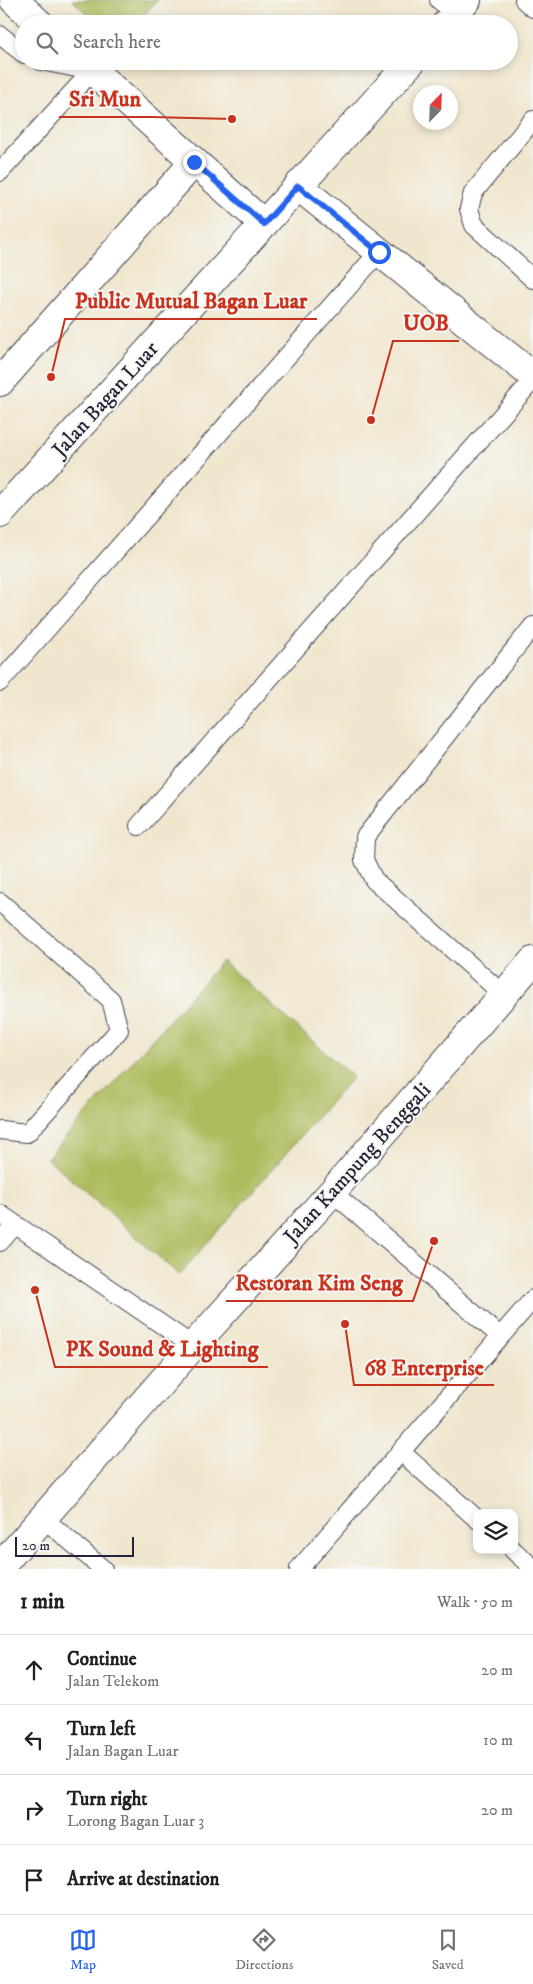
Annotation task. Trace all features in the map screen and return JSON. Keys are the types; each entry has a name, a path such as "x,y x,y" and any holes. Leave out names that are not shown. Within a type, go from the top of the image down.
{"street":[{"path":"14,0 30,15"},
{"path":"91,70 264,224"},
{"name":"Jalan Bagan Luar","path":"0,514 404,70"},
{"path":"0,382 194,162"},
{"path":"298,186 533,378"},
{"name":"Jalan Kampung Benggali","path":"0,1567 193,1346 505,996 533,961"}],"lane":[{"path":"524,0 533,8"},
{"path":"0,35 15,48"},
{"path":"0,172 84,70"},
{"path":"533,120 473,193 469,209 474,226 533,279"},
{"path":"0,682 379,252"},
{"path":"139,826 533,378"},
{"path":"505,996 374,880 364,860 364,837 533,626"},
{"path":"0,902 111,1000 119,1030 28,1133 0,1130"},
{"path":"332,1192 500,1336"},
{"path":"0,1214 193,1346"},
{"path":"0,1242 15,1225"},
{"path":"299,1569 533,1299"},
{"path":"401,1452 473,1515"},
{"path":"43,1518 103,1569"},
{"path":"517,1554 533,1568"}],"green space":[{"path":"72,0 158,0 144,15 88,15"},
{"path":"222,961 353,1077 179,1275 47,1158"}],"place":[{"name":"Sri Mun","path":"232,119"},
{"name":"Public Mutual Bagan Luar","path":"51,377"},
{"name":"UOB","path":"371,420"},
{"name":"Restoran Kim Seng","path":"434,1241"},
{"name":"PK Sound & Lighting","path":"35,1290"},
{"name":"68 Enterprise","path":"345,1324"}],"route":[{"path":"194,162 264,224 298,186 379,252"}]}
